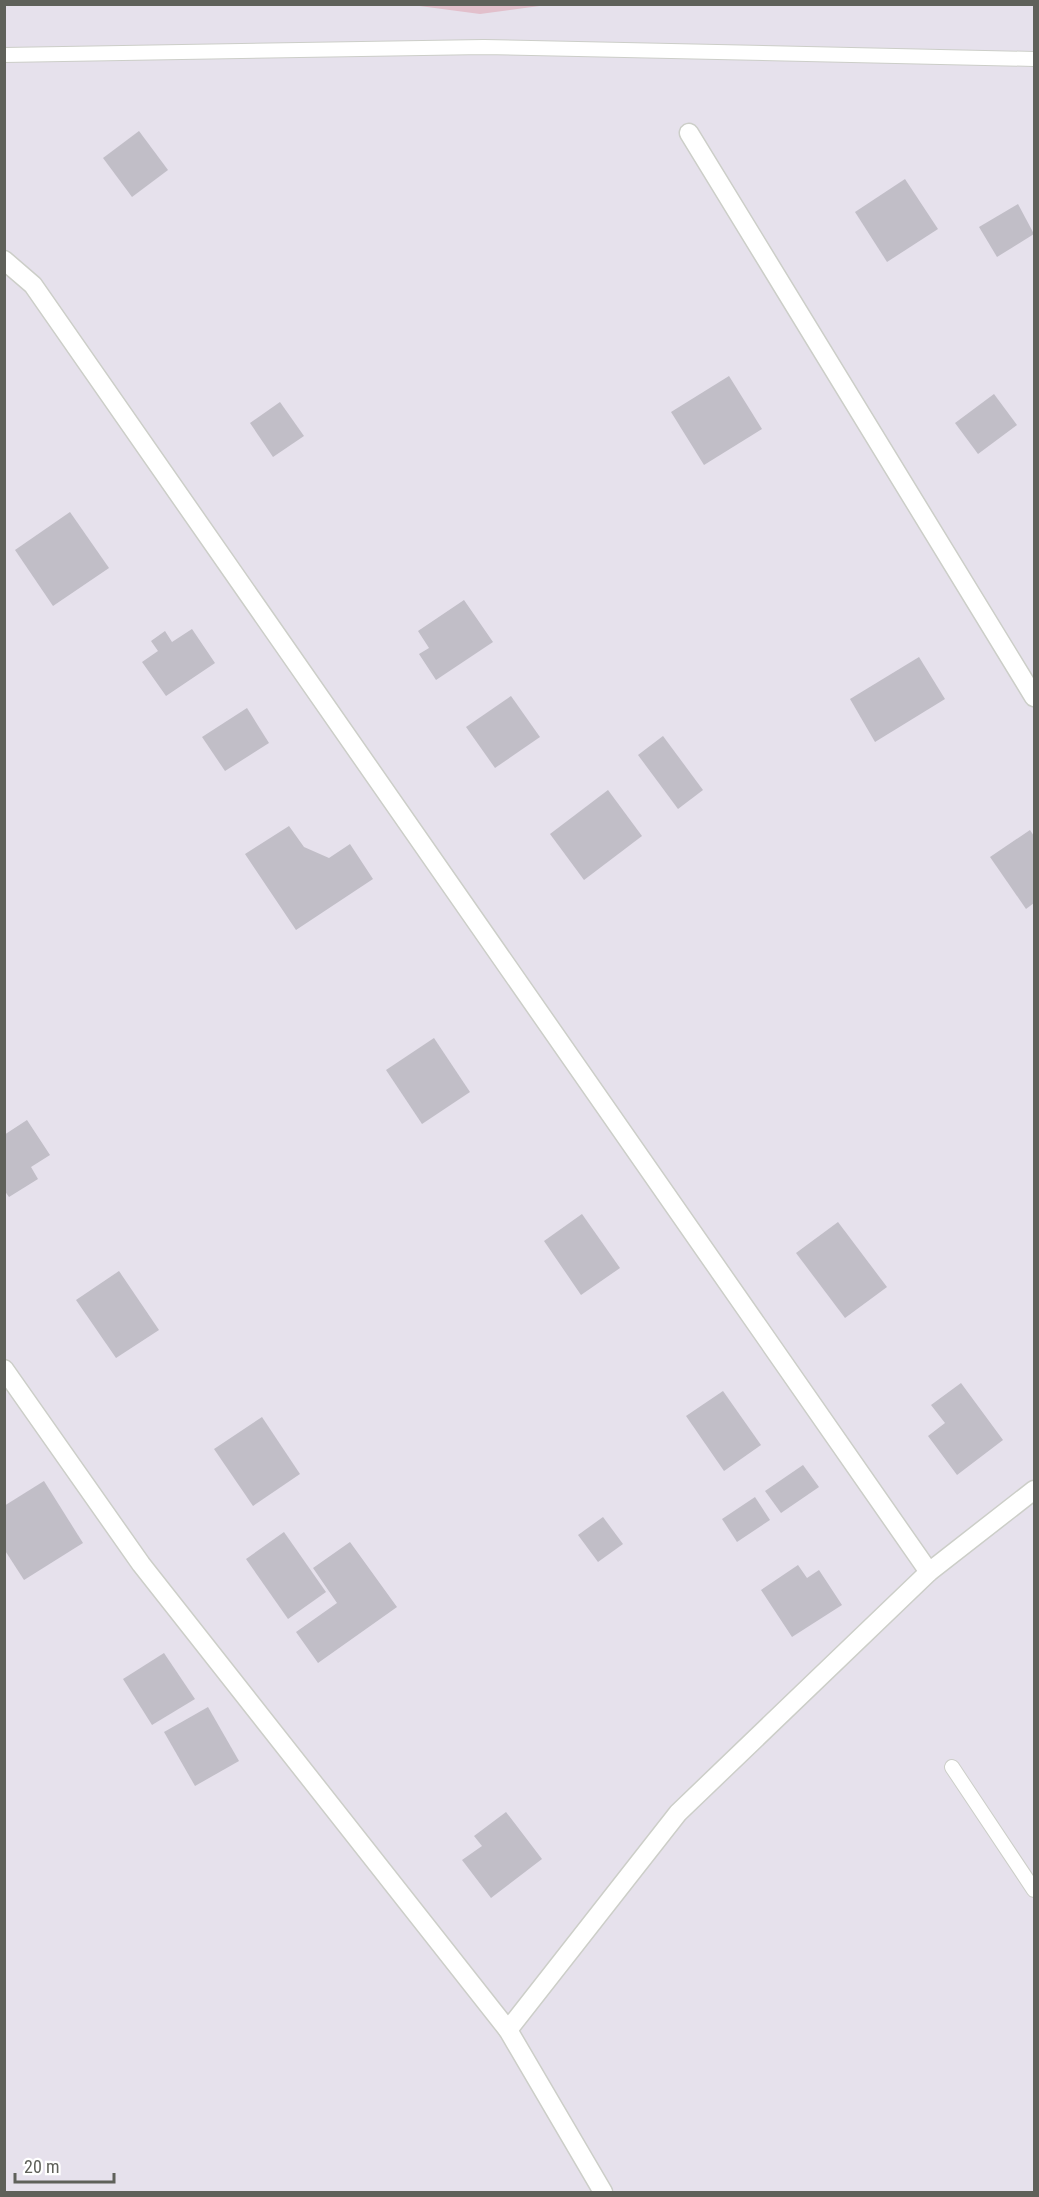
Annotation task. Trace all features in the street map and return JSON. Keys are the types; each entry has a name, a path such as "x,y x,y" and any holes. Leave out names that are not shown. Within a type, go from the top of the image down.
{"street":[{"path":"689,133 1035,697"},
{"path":"4,260 40,294 929,1572"},
{"path":"4,1369 141,1564 508,2030 603,2193"},
{"path":"508,2030 678,1814 929,1572 1035,1490"}],"lane":[{"path":"4,55 484,47 1035,59"},
{"path":"952,1767 1035,1890"}],"shaded area":[{"path":"547,4 480,14 412,5"}],"building":[{"path":"139,131 168,170 132,197 103,158"},
{"path":"905,179 938,229 887,262 855,212"},
{"path":"1018,204 1034,234 997,257 979,227"},
{"path":"729,376 762,429 704,465 671,412"},
{"path":"994,394 1017,425 978,454 955,423"},
{"path":"280,402 304,436 273,457 250,423"},
{"path":"70,512 109,568 53,606 15,550"},
{"path":"464,600 493,642 436,680 419,654 429,648 418,631"},
{"path":"192,629 215,663 166,696 142,662 158,651 151,641 165,631 172,642"},
{"path":"919,657 945,699 875,742 850,699"},
{"path":"511,696 540,737 495,768 466,727"},
{"path":"247,708 269,743 225,771 202,737"},
{"path":"663,736 703,790 678,809 638,755"},
{"path":"608,790 642,836 584,880 550,834"},
{"path":"289,826 304,847 329,858 350,844 373,879 296,930 245,854"},
{"path":"1030,830 1034,836 1034,903 1026,909 990,857"},
{"path":"434,1038 470,1092 422,1124 386,1070"},
{"path":"27,1120 50,1155 31,1167 38,1179 9,1197 4,1190 4,1135"},
{"path":"582,1214 620,1268 581,1295 544,1241"},
{"path":"838,1222 887,1287 845,1318 796,1253"},
{"path":"119,1271 159,1330 116,1358 76,1300"},
{"path":"961,1383 1003,1440 957,1475 928,1436 945,1423 931,1405"},
{"path":"723,1391 761,1445 724,1471 686,1416"},
{"path":"262,1417 300,1474 253,1506 214,1449"},
{"path":"803,1465 819,1487 781,1513 765,1491"},
{"path":"44,1481 83,1543 24,1580 4,1549 4,1506"},
{"path":"755,1497 770,1520 737,1542 722,1519"},
{"path":"603,1517 623,1544 598,1562 578,1535"},
{"path":"284,1532 326,1592 288,1619 246,1559"},
{"path":"350,1542 397,1607 318,1663 296,1632 337,1603 313,1568"},
{"path":"798,1565 807,1578 819,1570 842,1605 792,1637 761,1590"},
{"path":"164,1653 195,1699 152,1725 123,1679"},
{"path":"208,1707 239,1761 195,1786 164,1732"},
{"path":"506,1812 542,1859 491,1898 462,1860 482,1846 474,1836"}]}
